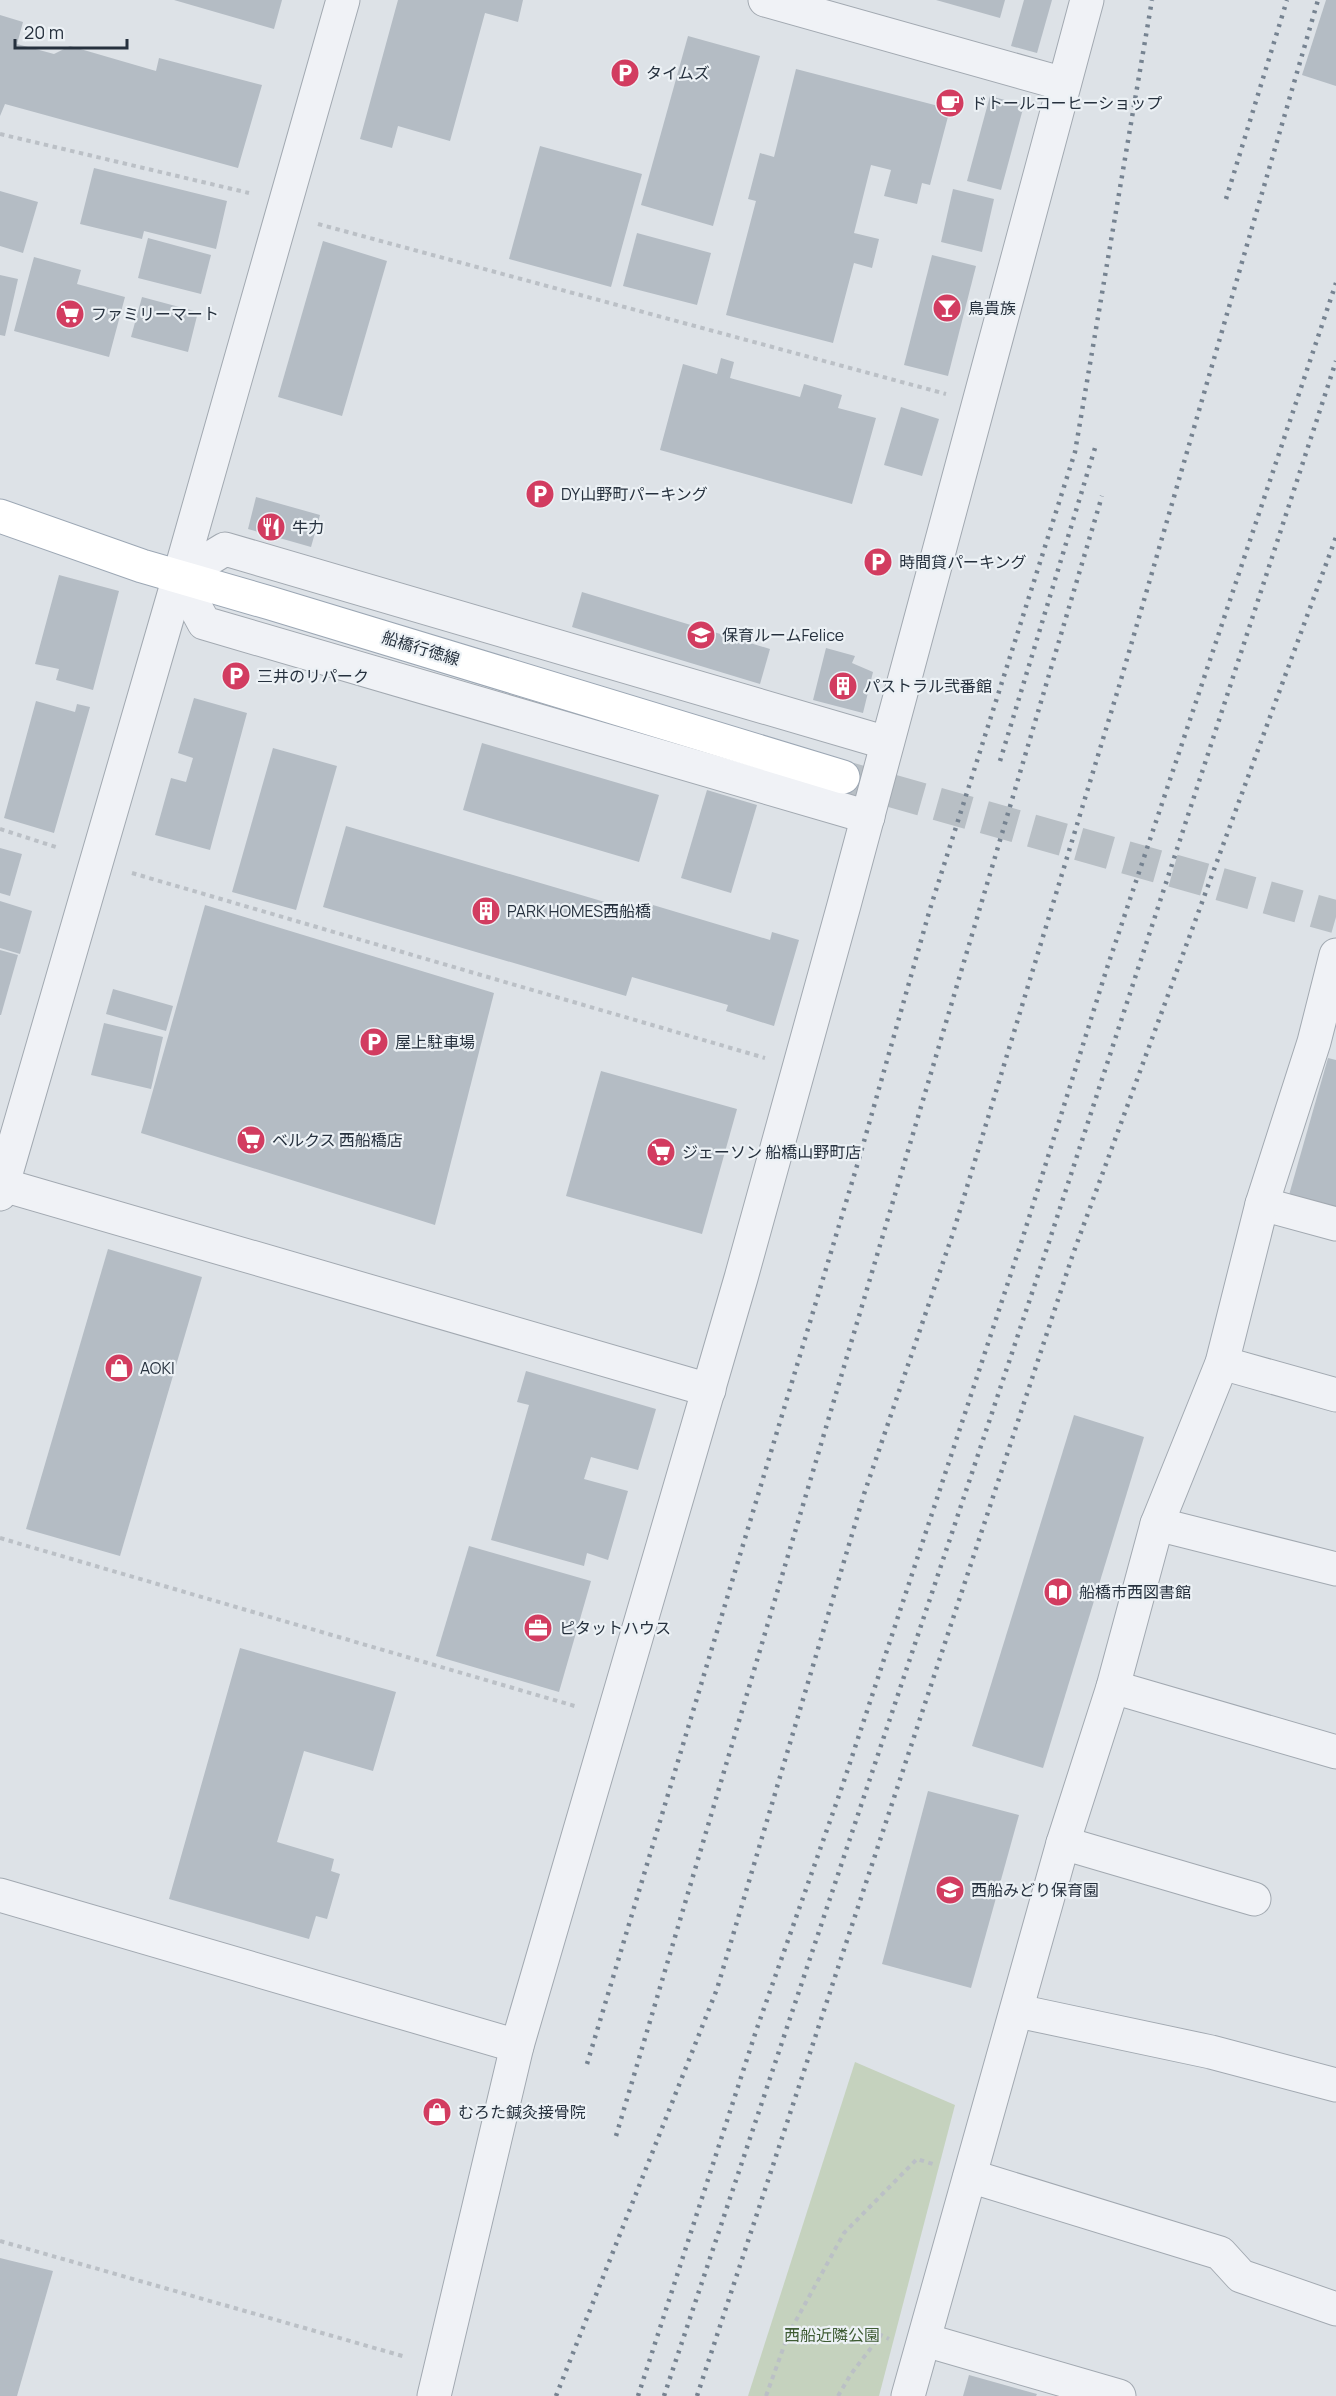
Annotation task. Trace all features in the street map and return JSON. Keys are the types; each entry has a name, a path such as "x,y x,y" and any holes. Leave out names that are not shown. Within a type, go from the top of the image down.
{"main road":[{"name":"船橋行徳線","path":"0,516 101,554 843,777"}],"street":[{"path":"343,0 179,577 1,1188 709,1390"},
{"path":"765,0 1064,84"},
{"path":"437,2381 518,2046 709,1390 868,817 1087,0"},
{"path":"179,577 225,549 888,743"},
{"path":"179,577 204,622 868,817"},
{"path":"908,2396 910,2341 958,2172 1018,2011 1063,1843 1113,1687 1157,1524 1222,1362 1262,1204 1325,1045 1336,956"},
{"path":"1262,1204 1336,1224"},
{"path":"1222,1362 1336,1395"},
{"path":"1157,1524 1336,1569"},
{"path":"1113,1687 1336,1752"},
{"path":"1063,1843 1254,1899"},
{"path":"0,1895 518,2046"},
{"path":"1018,2011 1211,2052 1336,2085"},
{"path":"958,2172 1220,2253 1241,2276 1336,2309"},
{"path":"910,2341 1119,2396"}],"path":[{"path":"0,134 249,193"},
{"path":"318,224 956,397"},
{"path":"0,829 59,848"},
{"path":"132,873 775,1061"},
{"path":"0,1538 613,1717"},
{"path":"766,2396 788,2335 844,2233 917,2159 958,2172"},
{"path":"0,2241 437,2381"},
{"path":"838,2396 851,2373 880,2335 910,2341"}],"green space":[{"name":"西船近隣公園","path":"855,2062 955,2105 879,2396 748,2396"}],"building":[{"path":"174,0 282,0 274,29"},
{"path":"398,0 523,0 518,22 485,13 450,141 398,126 392,148 360,139"},
{"path":"936,0 1005,0 1000,18"},
{"path":"1024,0 1052,0 1037,53 1011,46"},
{"path":"1326,0 1336,0 1336,86 1302,75"},
{"path":"0,15 23,22 17,44 54,54 70,46 156,71 159,58 262,85 238,168 5,104 0,116"},
{"path":"688,36 760,56 713,226 641,205"},
{"path":"796,69 950,109 930,185 922,183 917,204 884,196 891,170 871,165 854,233 879,239 872,268 854,263 833,343 726,315 756,201 748,199 760,153 774,157"},
{"path":"990,96 1024,105 1001,190 967,181"},
{"path":"540,146 642,174 611,287 509,259"},
{"path":"94,168 227,201 216,249 144,231 142,239 80,224"},
{"path":"953,189 994,199 982,252 941,242"},
{"path":"0,191 38,202 23,253 0,246"},
{"path":"637,233 711,253 697,305 623,286"},
{"path":"148,238 211,255 201,294 138,278"},
{"path":"323,241 387,261 342,416 278,397"},
{"path":"932,255 976,266 948,376 904,365"},
{"name":"ファミリーマート","path":"34,257 81,270 77,284 125,297 109,357 14,331"},
{"path":"0,275 18,279 5,336 0,335"},
{"path":"142,297 198,312 188,352 131,337"},
{"path":"721,358 734,362 730,378 800,397 804,384 842,395 838,408 876,418 852,504 660,450 683,364 717,374"},
{"path":"901,407 939,419 922,476 884,465"},
{"path":"256,497 320,515 311,547 248,529"},
{"path":"59,575 119,591 93,690 56,680 59,669 35,664"},
{"path":"582,592 770,649 760,684 572,627"},
{"name":"パストラル弐番館","path":"826,648 855,656 852,663 873,672 863,713 813,700"},
{"path":"194,698 247,713 210,850 155,835 171,778 186,782 193,758 178,753"},
{"path":"36,701 75,712 77,704 90,707 54,833 4,818"},
{"path":"482,743 659,795 639,862 463,810"},
{"path":"273,748 337,766 296,910 232,892"},
{"path":"707,790 757,805 731,893 681,878"},
{"name":"PARK HOMES西船橋","path":"346,826 649,915 653,905 770,940 772,932 799,940 774,1026 726,1011 728,1005 632,977 626,996 323,907"},
{"path":"0,848 22,854 10,896 0,893"},
{"path":"0,901 32,911 20,954 0,948"},
{"path":"205,905 494,993 435,1225 141,1133"},
{"path":"0,950 18,955 1,1015 0,1015"},
{"path":"113,989 173,1006 166,1031 106,1014"},
{"path":"104,1023 163,1037 151,1089 91,1075"},
{"path":"1328,1058 1336,1060 1336,1209 1289,1195"},
{"path":"601,1071 737,1109 702,1234 566,1196"},
{"path":"108,1249 202,1277 120,1556 26,1529"},
{"path":"526,1371 656,1409 638,1470 591,1457 584,1479 628,1491 608,1560 587,1553 584,1566 491,1540 529,1405 517,1402"},
{"name":"船橋市西図書館","path":"1074,1415 1144,1437 1043,1768 972,1746"},
{"path":"469,1546 591,1581 559,1692 436,1656"},
{"path":"240,1648 396,1692 373,1771 304,1751 277,1842 334,1859 331,1871 340,1874 327,1919 316,1916 309,1939 169,1899"},
{"name":"西船みどり保育園","path":"928,1791 1019,1815 971,1988 882,1964"},
{"path":"0,2258 53,2271 17,2396 0,2396"},
{"path":"969,2375 1037,2394 1036,2396 963,2396"}],"tunnel":[{"path":"843,777 1336,917"}],"railway":[{"path":"587,2064 859,1159 930,909 1075,452 1152,0"},
{"path":"1226,199 1287,0"},
{"path":"556,2396 717,1989 864,1494 953,1233 1120,683 1318,0"},
{"path":"638,2396 756,2031 842,1787 1022,1240 1106,971 1336,283"},
{"path":"664,2396 1048,1245 1336,361"},
{"path":"1000,761 1095,448"},
{"path":"616,2136 1102,496"},
{"path":"697,2396 1073,1254 1336,537"}],"place":[{"name":"タイムズ","path":"625,73"},
{"name":"ドトールコーヒーショップ","path":"950,103"},
{"name":"鳥貴族","path":"947,308"},
{"name":"ファミリーマート","path":"70,314"},
{"name":"DY山野町パーキング","path":"540,494"},
{"name":"牛力","path":"271,527"},
{"name":"時間貸パーキング","path":"878,562"},
{"name":"保育ルームFelice","path":"701,635"},
{"name":"三井のリパーク","path":"236,676"},
{"name":"パストラル弐番館","path":"843,686"},
{"name":"PARK HOMES西船橋","path":"486,911"},
{"name":"屋上駐車場","path":"374,1042"},
{"name":"ベルクス 西船橋店","path":"251,1140"},
{"name":"ジェーソン 船橋山野町店","path":"661,1152"},
{"name":"AOKI","path":"119,1368"},
{"name":"船橋市西図書館","path":"1058,1592"},
{"name":"ピタットハウス","path":"538,1628"},
{"name":"西船みどり保育園","path":"950,1890"},
{"name":"むろた鍼灸接骨院","path":"437,2112"}]}
